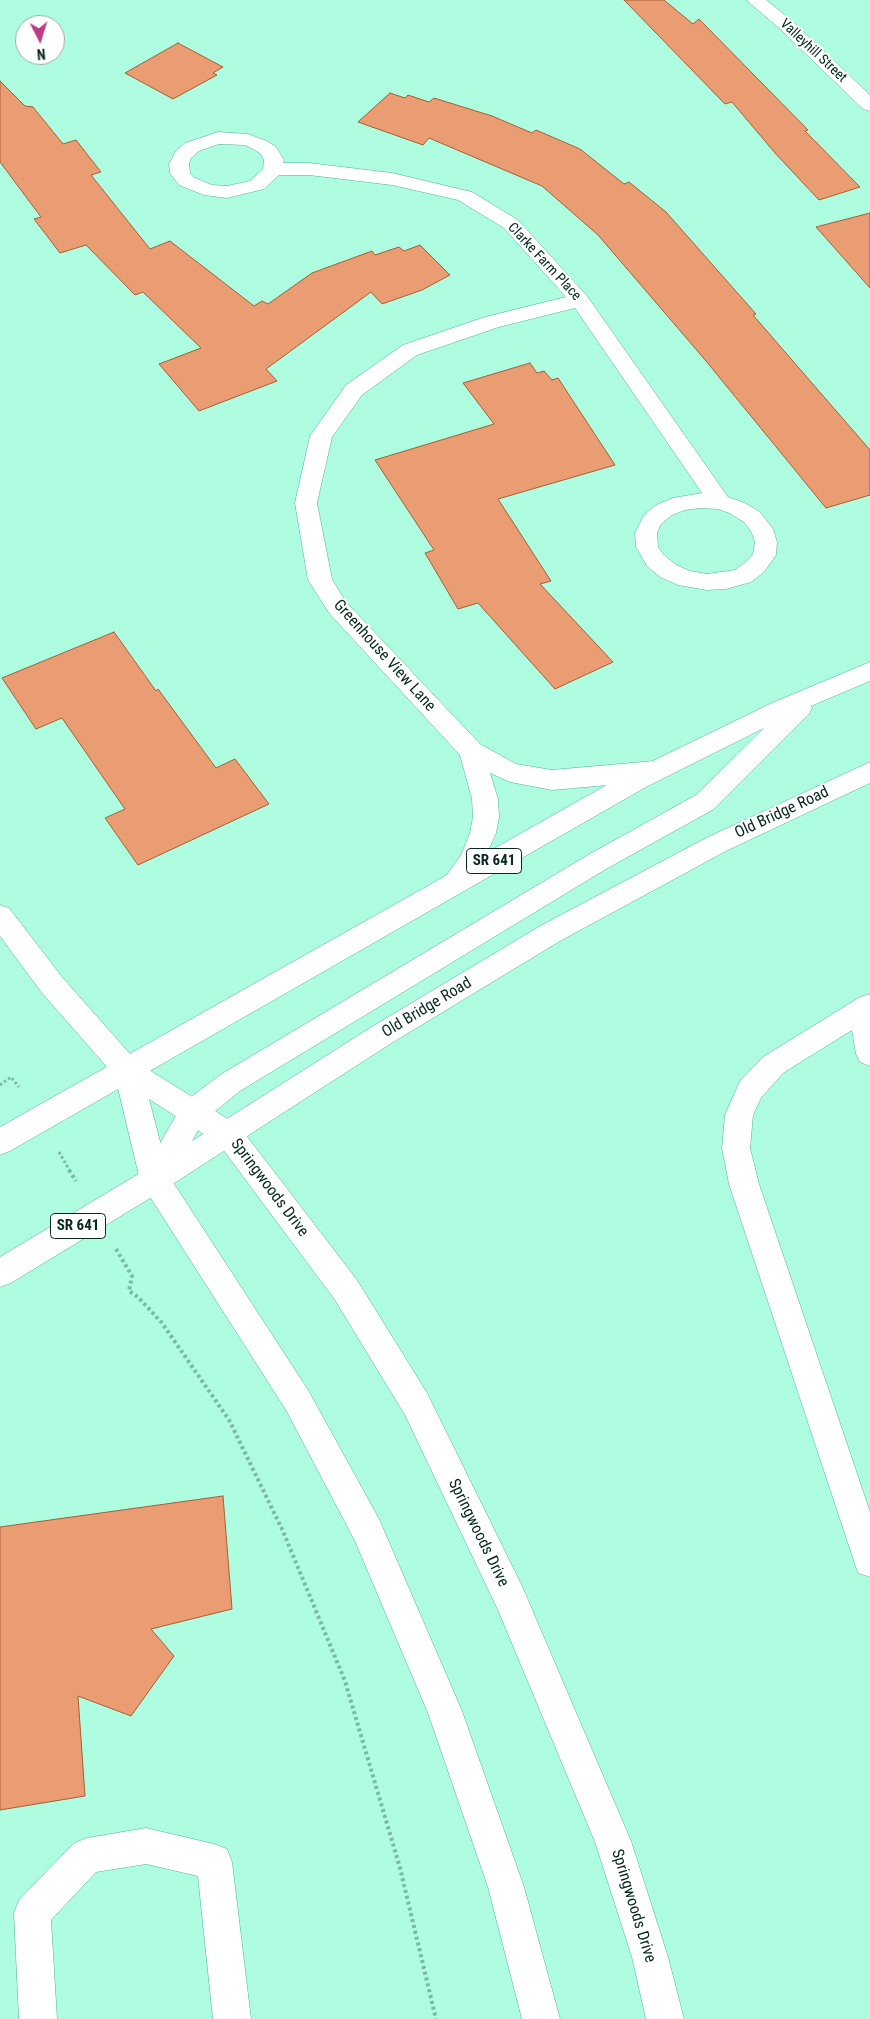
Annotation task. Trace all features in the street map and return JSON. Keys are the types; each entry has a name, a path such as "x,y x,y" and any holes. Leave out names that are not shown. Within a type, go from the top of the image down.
{"street":[{"name":"Valleyhill Street","path":"756,0 784,23 870,104"},
{"name":"Clarke Farm Place","path":"273,169 309,169 392,179 465,196 511,224 580,300 720,502"},
{"name":"Greenhouse View Lane","path":"580,300 492,322 410,350 354,390 321,436 306,504 320,580 337,607 471,751 510,772 552,780 654,771"},
{"path":"700,500 720,502 737,508 752,517 762,529 766,542 764,555 756,566 743,576 726,581 707,582 686,579 668,571 655,560 648,547 646,533 652,520 664,510 681,503 700,500"},
{"name":"SR 641","path":"0,1142 654,771 812,696 870,671"},
{"path":"155,1180 193,1112 230,1083 597,862 705,802 812,696"},
{"name":"Greenhouse View Lane","path":"452,886 472,860 483,833 486,817 485,799 471,751"},
{"name":"Old Bridge Road","path":"0,1272 229,1135 380,1036 551,933 717,844 870,772"},
{"path":"0,916 52,984 128,1071 155,1180 297,1400 366,1530 445,1712 506,1887 541,2019"},
{"path":"870,1054 866,1008 772,1065 750,1090 739,1115 736,1148 744,1184 870,1561"},
{"name":"Springwoods Drive","path":"128,1071 229,1135 346,1290 416,1404 510,1598 613,1841 650,1957 665,2019"},
{"path":"38,2019 32,1913 87,1856 146,1846 214,1862 232,2019"}],"path":[{"path":"0,1085 11,1077"},
{"path":"132,1276 129,1291 139,1298 162,1323 229,1420 282,1529 341,1672 400,1868 436,2019"}],"building":[{"path":"624,0 664,0 693,24 699,19 808,130 805,131 860,187 819,200 775,153 732,102 725,104"},
{"path":"178,43 223,67 213,73 217,75 173,99 125,73"},
{"path":"0,81 25,106 33,107 63,144 76,140 101,172 91,175 150,249 170,241 254,306 262,301 268,304 312,273 372,251 375,255 399,247 404,251 420,245 450,275 422,290 382,304 371,292 266,369 277,381 199,411 159,364 201,348 143,292 135,295 86,245 60,253 34,219 41,217 0,162"},
{"path":"390,93 405,98 408,95 429,102 434,98 492,116 532,133 536,130 580,149 624,184 629,182 666,212 756,314 753,315 870,450 870,495 826,508 706,361 598,235 542,186 429,138 423,145 358,122"},
{"path":"870,213 870,288 816,227"},
{"path":"530,363 537,373 544,371 552,380 558,378 615,465 498,499 551,581 540,584 613,662 555,689 478,603 458,609 425,553 434,550 375,460 494,424 463,383"},
{"path":"114,632 156,691 158,689 216,768 235,759 269,804 138,865 105,818 125,809 62,718 36,729 2,678"},
{"path":"223,1496 232,1609 151,1629 174,1656 131,1716 78,1696 85,1796 0,1810 0,1527"}]}
